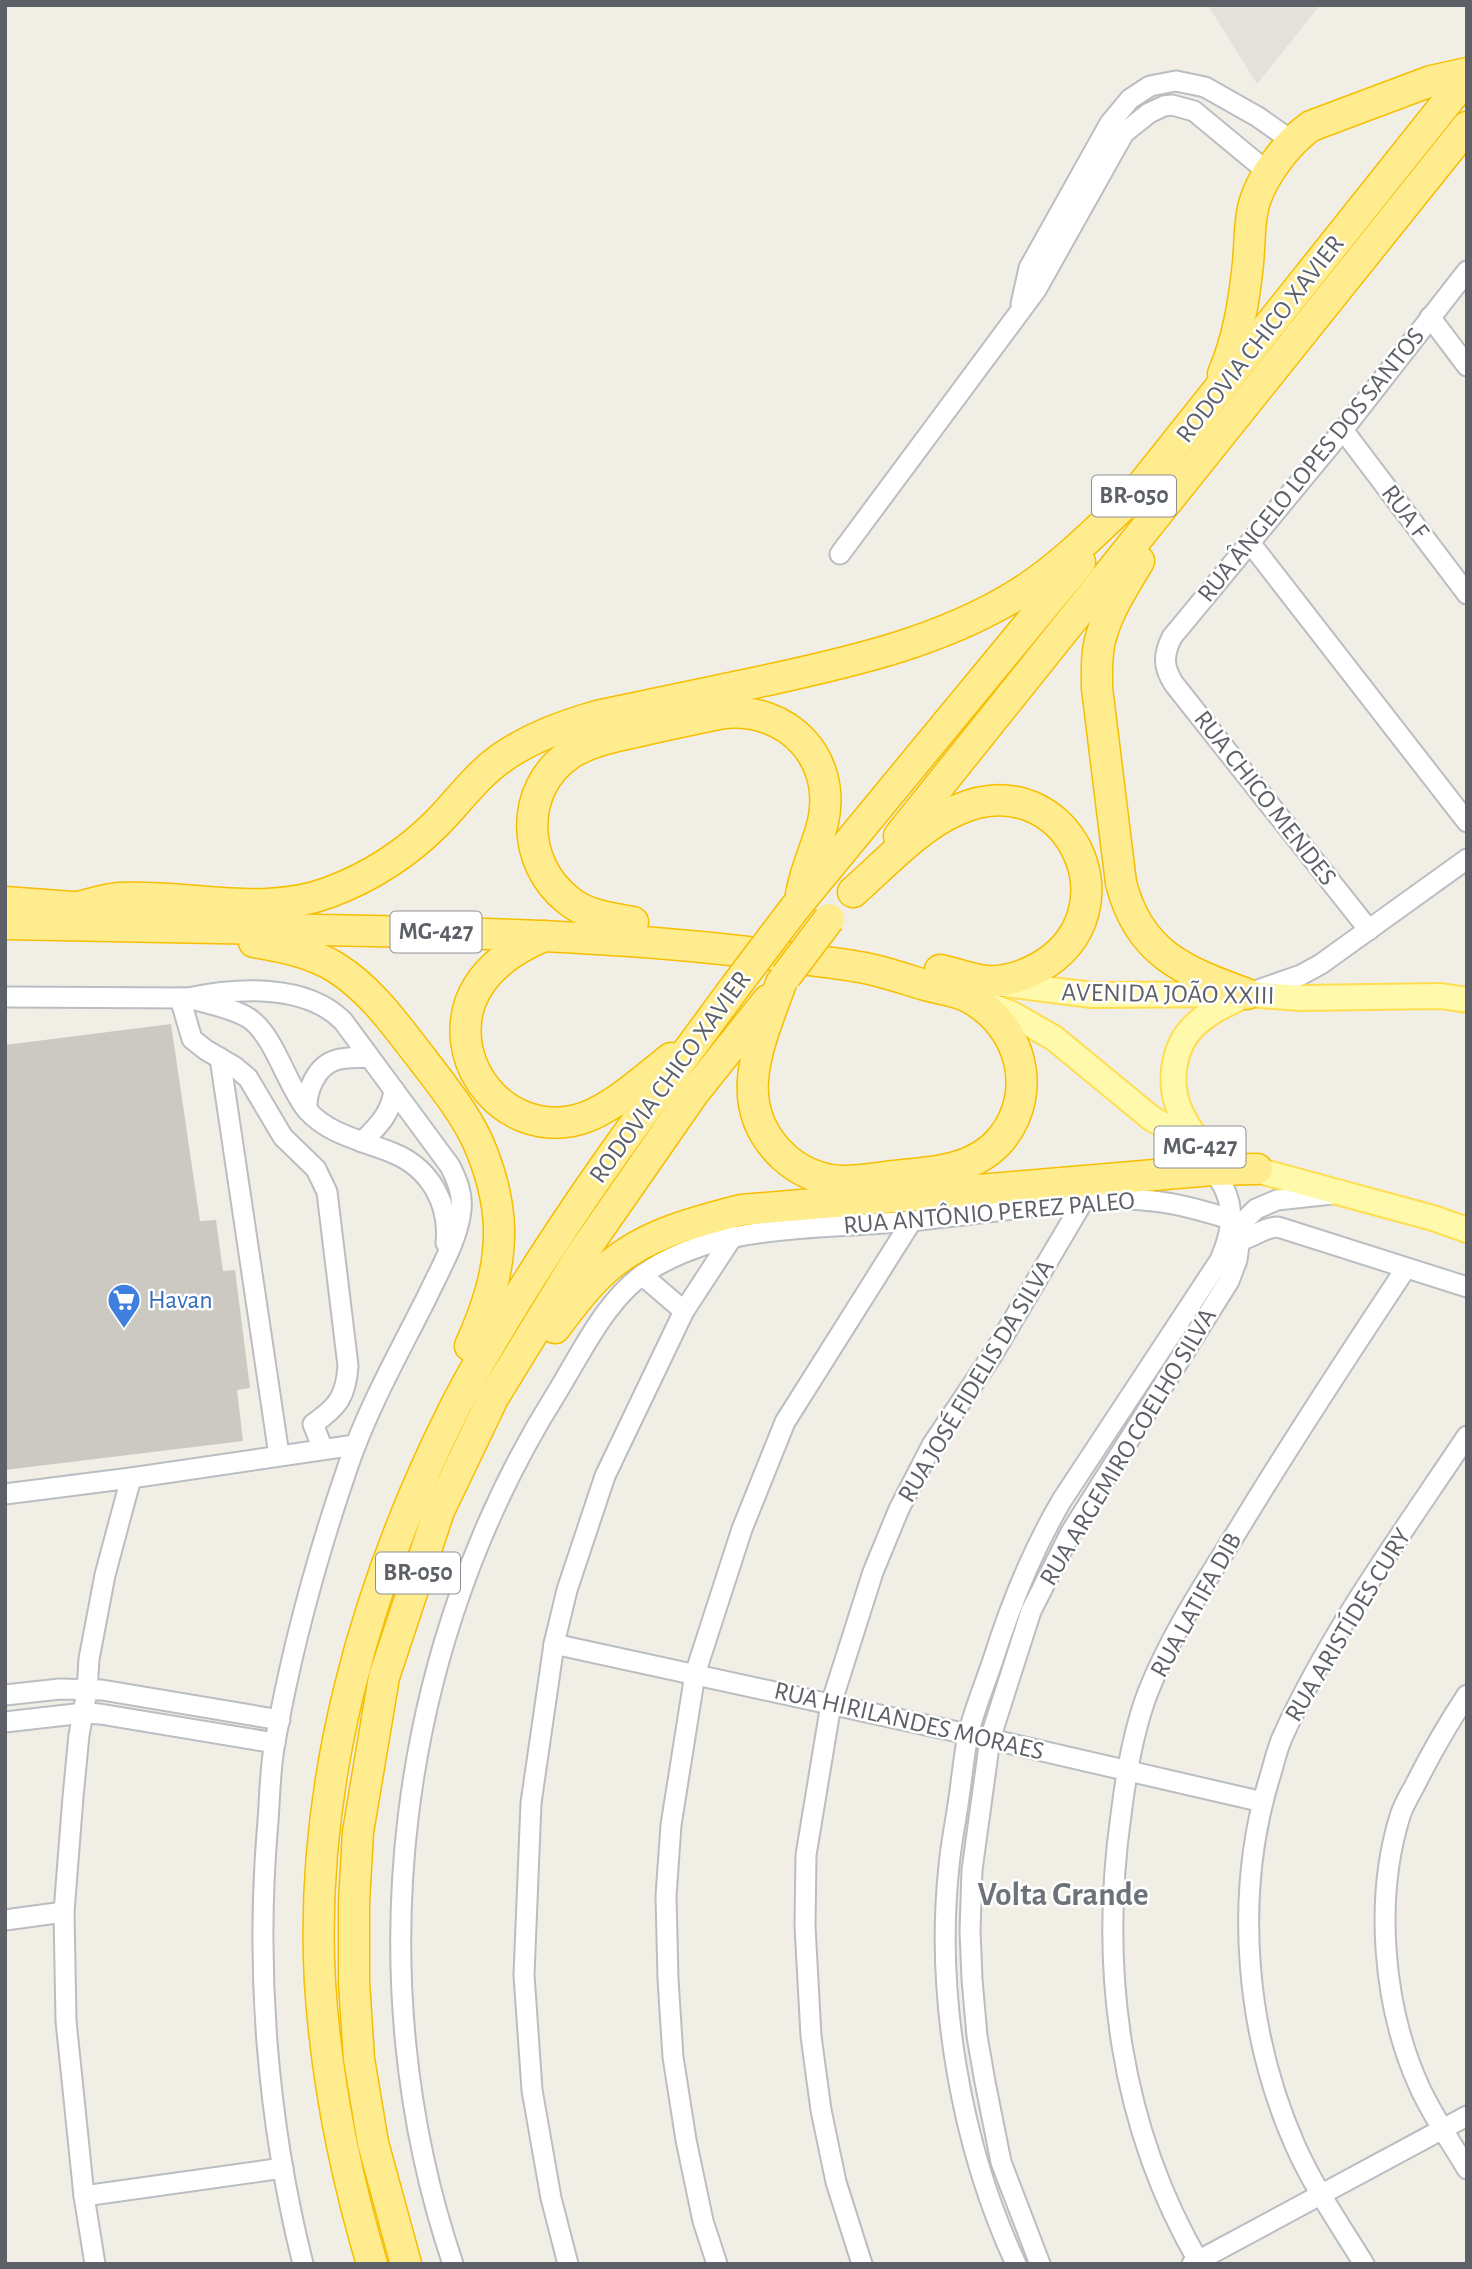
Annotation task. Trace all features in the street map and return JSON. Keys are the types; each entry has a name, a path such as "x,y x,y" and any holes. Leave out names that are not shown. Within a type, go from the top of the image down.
{"highway":[{"path":"1212,400 1234,347 1245,294 1254,203 1278,158 1311,126 1431,81 1467,75"},
{"name":"RODOVIA CHICO XAVIER","path":"372,2264 342,2144 320,1983 325,1828 338,1741 381,1578 424,1471 454,1409 547,1252 607,1163 797,905 1212,400 1467,75"},
{"name":"RODOVIA CHICO XAVIER","path":"406,2264 373,2143 359,2059 354,1982 354,1902 358,1832 384,1677 439,1511 493,1398 579,1258 692,1094 784,980 829,919 1467,127"},
{"path":"1401,211 1467,134"},
{"path":"1180,486 1122,589 1100,638 1097,688 1121,883 1134,919 1159,950 1195,975 1247,994"},
{"path":"78,907 106,900 139,898 280,904 329,892 379,869 410,848 499,759 528,743 563,726 597,716 831,666 912,644 948,630 1019,593 1082,544 1139,490"},
{"path":"633,922 582,909 568,901 545,874 532,843 532,817 547,776 557,764 586,745 741,711 789,728 802,739 821,770 826,790 823,822 804,875 797,905"},
{"path":"784,980 756,1056 751,1091 758,1123 790,1163 806,1172 839,1181 936,1172 953,1169 986,1154 1008,1130 1021,1098 1020,1062 1008,1031 977,989 1047,963 1066,945 1084,908 1086,878 1078,849 1069,834 1043,811 1027,804 1010,801 974,804 957,810 920,834 853,892"},
{"name":"MG-427","path":"5,902 177,914 633,922 729,932 869,961 977,989"},
{"name":"MG-427","path":"5,925 547,934 869,961"},
{"path":"175,926 293,949 337,968 380,1005 456,1105 476,1139 488,1168 495,1199 499,1227 498,1257 486,1311 454,1381 424,1471"},
{"path":"547,934 529,942 489,972 471,1002 466,1022 466,1043 479,1079 492,1097 508,1110 527,1119 549,1123 573,1121 598,1111 698,1038"},
{"path":"439,1511 501,1404 583,1291 618,1259 658,1236 688,1223 741,1210 1207,1159 1257,1170"}],"main road":[{"name":"AVENIDA JOÃO XXIII","path":"977,989 1092,995 1247,994 1301,998 1441,996 1467,1000"},
{"name":"AVENIDA JOÃO XXIII","path":"977,989 1012,1014 1054,1038 1151,1118 1207,1159"},
{"name":"MG-427","path":"1207,1159 1181,1113 1176,1097 1176,1054 1184,1037 1197,1023 1247,994"},
{"name":"MG-427","path":"1257,1170 1433,1218 1467,1230"},
{"name":"MG-427","path":"1433,1218 1467,1212"}],"street":[{"path":"1018,315 1029,268 1110,123 1130,99 1150,86 1175,81 1205,87 1258,117 1293,141"},
{"path":"1164,83 1164,106"},
{"path":"840,554 1053,264 1090,191 1124,133 1149,113 1164,106 1172,105 1194,111 1270,174"},
{"name":"RUA ÂNGELO LOPES DOS SANTOS","path":"1165,664 1165,654 1172,637 1343,430 1467,271"},
{"path":"1430,317 1467,366"},
{"name":"RUA F","path":"1343,430 1467,594"},
{"path":"1251,544 1467,822"},
{"name":"RUA CHICO MENDES","path":"1165,664 1174,684 1369,930"},
{"path":"1247,994 1301,975 1467,859"},
{"path":"5,997 184,998 218,992 263,992 310,999 334,1012 450,1166 457,1180 461,1210 458,1225 444,1262 355,1445 316,1560 299,1626 275,1743 265,1855 265,2008 271,2084 283,2168 303,2264"},
{"path":"184,998 192,1039 235,1066 248,1078 283,1137 316,1169 327,1192 348,1366 347,1381 333,1411 313,1424 323,1449"},
{"path":"184,998 240,1014 256,1025 307,1110 327,1126 405,1158 418,1167 436,1188 443,1208 447,1230 444,1262"},
{"path":"307,1110 309,1092 324,1066 340,1059 369,1057"},
{"path":"220,1058 279,1455"},
{"path":"362,1142 385,1118 394,1090"},
{"name":"RUA ARGEMIRO COELHO SILVA","path":"1040,2264 1001,2162 977,2036 970,1931 972,1870 990,1739 1031,1611 1055,1562 1071,1532 1229,1281 1237,1260 1235,1231 1226,1192 1207,1159"},
{"name":"RUA ARGEMIRO COELHO SILVA","path":"1016,2264 995,2215 972,2137 959,2080 947,1980 949,1867 968,1735 1014,1596 1040,1536 1220,1260 1235,1231 1256,1209 1277,1200 1337,1193"},
{"name":"RUA ANTÔNIO PEREZ PALEO","path":"453,2264 422,2150 406,2053 401,1970 402,1887 408,1810 429,1695 449,1621 496,1502 539,1421 605,1315 626,1288 642,1275 678,1254 733,1236 761,1231 911,1222 1084,1200 1155,1201 1235,1231"},
{"name":"RUA JOSÉ FIDELIS DA SILVA","path":"862,2264 834,2170 821,2110 811,2036 805,1926 806,1855 831,1704 873,1572 899,1509 932,1444 993,1353 1084,1200"},
{"path":"717,2264 703,2221 685,2140 673,2057 668,1979 666,1896 671,1825 695,1674 742,1529 785,1422 911,1222"},
{"path":"1235,1231 1278,1227 1467,1287"},
{"path":"568,2264 551,2198 532,2090 524,1975 531,1803 554,1644 567,1590 605,1476 684,1311 733,1236"},
{"name":"RUA LATIFA DIB","path":"1197,2263 1165,2198 1145,2145 1117,2016 1111,1945 1113,1884 1127,1770 1147,1695 1173,1635 1295,1436 1406,1268"},
{"path":"642,1275 684,1311"},
{"name":"RUA ARISTÍDES CURY","path":"1364,2264 1295,2146 1262,2046 1253,1996 1249,1943 1254,1853 1263,1802 1281,1740 1310,1682 1369,1584 1467,1436"},
{"path":"5,1494 131,1479 355,1445"},
{"path":"95,2264 84,2196 66,2021 64,1912 79,1735 87,1691 89,1660 105,1575 131,1479"},
{"name":"RUA HIRILANDES MORAES","path":"554,1644 990,1739 1263,1802"},
{"path":"5,1695 60,1689 102,1690 280,1720"},
{"path":"1467,1695 1433,1748 1400,1815 1390,1868 1385,1928 1391,2002 1404,2046 1420,2088 1467,2169"},
{"path":"5,1722 84,1713 275,1743"},
{"path":"5,1920 64,1912"},
{"path":"1197,2263 1467,2116"},
{"path":"84,2196 283,2168"}],"shaded area":[{"path":"1208,5 1320,5 1257,84"}],"building":[{"path":"171,1024 200,1221 216,1220 223,1271 235,1270 250,1388 237,1390 243,1441 5,1470 5,1045"}],"place":[{"name":"Havan","path":"124,1330"}],"district":[{"name":"Volta Grande","path":"1063,1895"}]}
